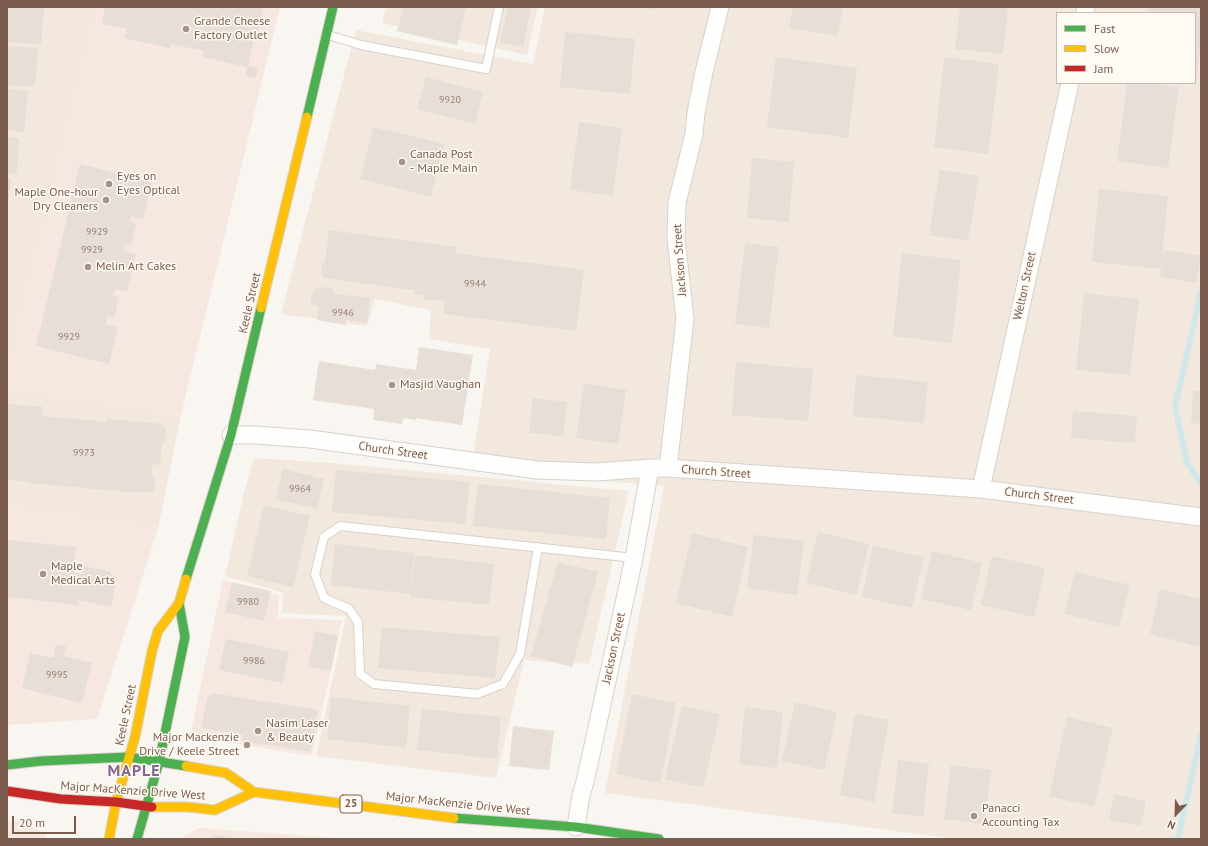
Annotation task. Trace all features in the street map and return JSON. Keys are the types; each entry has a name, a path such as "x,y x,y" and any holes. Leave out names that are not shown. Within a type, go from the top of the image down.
{"main road":[{"name":"Keele Street","path":"109,839 116,802 129,757 158,631 179,603 231,435 333,7"},
{"name":"Keele Street","path":"138,839 159,762 185,637 179,603"},
{"name":"Major MacKenzie Drive West","path":"7,765 129,757 226,773 254,792 448,818 659,839"},
{"name":"Major MacKenzie Drive West","path":"7,791 61,799 116,802 146,807 187,807 215,810 254,792"}],"street":[{"name":"Jackson Street","path":"668,468 685,319 676,238 677,203 694,134 696,113 704,72 720,7"},
{"name":"Welton Street","path":"981,489 1070,84"},
{"name":"Church Street","path":"231,435 256,435 310,439 537,470 596,472 668,468 981,489 1201,517"},
{"name":"Jackson Street","path":"576,830 581,795 634,558 650,468"}],"lane":[{"path":"326,35 361,45 486,69 499,7"},
{"path":"538,548 520,654 503,684 477,694 374,684 360,674 358,622 349,610 324,598 315,574 324,537 340,526 634,558"}],"shaded area":[{"path":"7,7 97,7 7,373"},
{"path":"97,7 280,7 181,415 7,388 7,373"},
{"path":"386,7 538,7 527,55 382,23"},
{"path":"545,7 1201,7 1201,839 956,839 605,793 664,486 471,470 490,349 429,339 431,310 375,299 367,326 281,314 356,30 533,64"},
{"path":"7,388 181,415 158,528 7,507"},
{"path":"254,458 332,463 629,491 589,664 524,660 496,778 316,756 346,616 281,613 284,593 225,576 245,489"},
{"path":"7,507 158,528 97,719 7,725"},
{"path":"223,580 279,596 278,618 342,620 312,756 190,736"},
{"path":"7,821 22,821 45,834 47,839 7,839"},
{"path":"198,828 353,839 179,839"}],"building":[{"path":"7,7 44,7 41,45 7,42"},
{"path":"105,7 263,7 257,38 254,37 248,66 258,68 255,78 245,76 247,67 202,57 204,51 171,44 169,48 124,38 127,29 102,24"},
{"path":"403,7 466,7 457,45 397,31"},
{"path":"508,7 531,7 523,47 500,43"},
{"path":"636,7 654,7 654,10"},
{"path":"793,7 843,7 838,36 789,28"},
{"path":"960,7 1008,7 1003,54 955,49"},
{"path":"1149,7 1201,7 1201,37 1197,76 1196,12 1148,12"},
{"path":"565,32 635,39 630,94 560,87"},
{"path":"7,46 38,48 35,87 7,85"},
{"path":"776,57 857,68 848,138 767,127"},
{"path":"944,57 999,64 988,154 934,147"},
{"path":"426,77 483,92 475,124 417,109"},
{"path":"1127,84 1156,84 1179,87 1168,168 1117,161"},
{"path":"7,89 28,91 24,132 7,130"},
{"path":"579,122 622,128 613,196 570,190"},
{"name":"Canada Post - Maple Main","path":"373,127 444,144 431,197 360,179"},
{"path":"7,137 19,138 17,174 7,173"},
{"path":"752,158 794,162 789,222 747,218"},
{"path":"80,164 152,182 143,219 131,216 130,222 136,224 131,245 125,244 124,251 136,254 127,292 115,289 113,296 119,297 114,318 108,316 106,324 118,327 109,364 36,346"},
{"path":"940,170 979,176 968,241 929,235"},
{"path":"7,178 11,178 8,203 7,203"},
{"path":"1099,189 1168,196 1161,269 1092,262"},
{"path":"329,230 456,247 455,253 584,270 576,331 444,314 445,301 423,299 424,295 414,294 414,290 323,278 323,275 321,275 322,263 325,263"},
{"path":"745,243 779,247 769,328 735,324"},
{"path":"1164,250 1201,256 1196,283 1160,277"},
{"path":"902,253 961,260 952,343 893,336"},
{"path":"321,287 334,289 334,294 370,298 367,323 346,320 346,325 317,320 319,306 311,304 311,296 315,289"},
{"path":"1084,293 1139,299 1130,375 1076,370"},
{"name":"Masjid Vaughan","path":"419,347 473,355 462,425 416,418 416,420 403,418 402,424 373,420 374,409 313,400 319,361 375,370 376,364 416,370"},
{"path":"736,362 813,369 808,421 732,415"},
{"path":"856,375 928,382 924,423 853,416"},
{"path":"584,383 626,390 618,444 576,438"},
{"path":"1193,391 1201,391 1201,424 1191,423"},
{"path":"533,398 567,402 563,436 529,433"},
{"path":"9,404 43,407 42,416 107,422 107,419 163,424 163,427 166,427 165,443 162,443 160,465 152,464 151,474 155,479 154,491 140,493 7,480 7,425"},
{"path":"1073,411 1137,416 1135,443 1071,438"},
{"path":"283,469 324,479 317,509 276,499"},
{"path":"336,470 470,482 465,524 332,512"},
{"path":"478,484 610,498 606,539 473,526"},
{"path":"264,505 310,516 293,587 247,576"},
{"path":"818,532 869,544 856,595 806,583"},
{"path":"692,533 748,547 732,617 676,603"},
{"path":"754,535 804,541 797,595 747,588"},
{"name":"Maple Medical Arts","path":"7,540 76,547 74,573 83,574 84,566 111,572 111,575 117,577 111,607 78,600 79,605 7,597"},
{"path":"335,544 414,553 410,594 331,585"},
{"path":"873,546 924,557 912,608 862,597"},
{"path":"932,551 982,563 971,610 921,599"},
{"path":"415,555 494,564 489,605 410,597"},
{"path":"992,556 1045,568 1034,617 981,605"},
{"path":"558,562 598,572 572,667 531,656"},
{"path":"1075,572 1130,585 1119,627 1064,614"},
{"path":"232,582 271,591 264,621 225,612"},
{"path":"1160,589 1201,599 1201,647 1150,634"},
{"path":"382,627 500,637 495,678 378,668"},
{"path":"315,631 338,636 331,671 308,667"},
{"path":"226,639 289,652 282,683 219,670"},
{"path":"56,644 66,646 63,656 92,663 82,703 22,688 30,653 53,658"},
{"path":"212,693 318,710 311,752 242,741 243,735 201,728 208,695 212,695"},
{"path":"632,694 676,703 660,783 616,774"},
{"path":"331,697 410,706 406,748 327,739"},
{"path":"795,702 837,712 824,770 782,761"},
{"path":"682,706 720,714 703,788 665,779"},
{"path":"745,707 783,712 777,768 739,764"},
{"path":"422,709 501,717 497,759 417,750"},
{"path":"855,714 889,720 874,802 840,795"},
{"path":"1067,717 1113,728 1094,807 1049,796"},
{"path":"513,726 554,731 549,770 509,766"},
{"path":"898,760 929,764 923,817 892,813"},
{"path":"951,765 991,770 984,824 944,819"},
{"path":"1114,794 1146,801 1141,826 1109,820"},
{"path":"216,835 233,838 233,839 209,839"}],"waterway":[{"path":"1201,292 1175,407 1187,463 1201,483"},
{"path":"1178,839 1201,735"}],"traffic: fast":[{"path":"307,117 333,7"},
{"path":"186,579 231,435 261,308"},
{"path":"137,839 159,762 185,637 179,603"},
{"path":"7,765 41,761 129,757 186,766"},
{"path":"454,818 576,827 659,839"}],"traffic: slow":[{"path":"261,308 307,117"},
{"path":"109,839 116,802 135,737 152,651 158,631 179,603 186,579"},
{"path":"186,766 226,773 254,792 454,818"},
{"path":"152,807 187,807 215,810 254,792"}],"traffic: jam":[{"path":"7,791 61,799 116,802 152,807"}],"place":[{"name":"Grande Cheese Factory Outlet","path":"186,29"},
{"name":"Canada Post - Maple Main","path":"402,162"},
{"name":"Eyes on Eyes Optical","path":"109,184"},
{"name":"Maple One-hour Dry Cleaners","path":"106,200"},
{"name":"Melin Art Cakes","path":"88,267"},
{"name":"Masjid Vaughan","path":"392,385"},
{"name":"Maple Medical Arts","path":"43,574"},
{"name":"Nasim Laser & Beauty","path":"258,731"},
{"name":"Major Mackenzie Drive / Keele Street","path":"247,745"},
{"name":"Panacci Accounting Tax","path":"974,816"}],"district":[{"name":"MAPLE","path":"134,771"}]}
